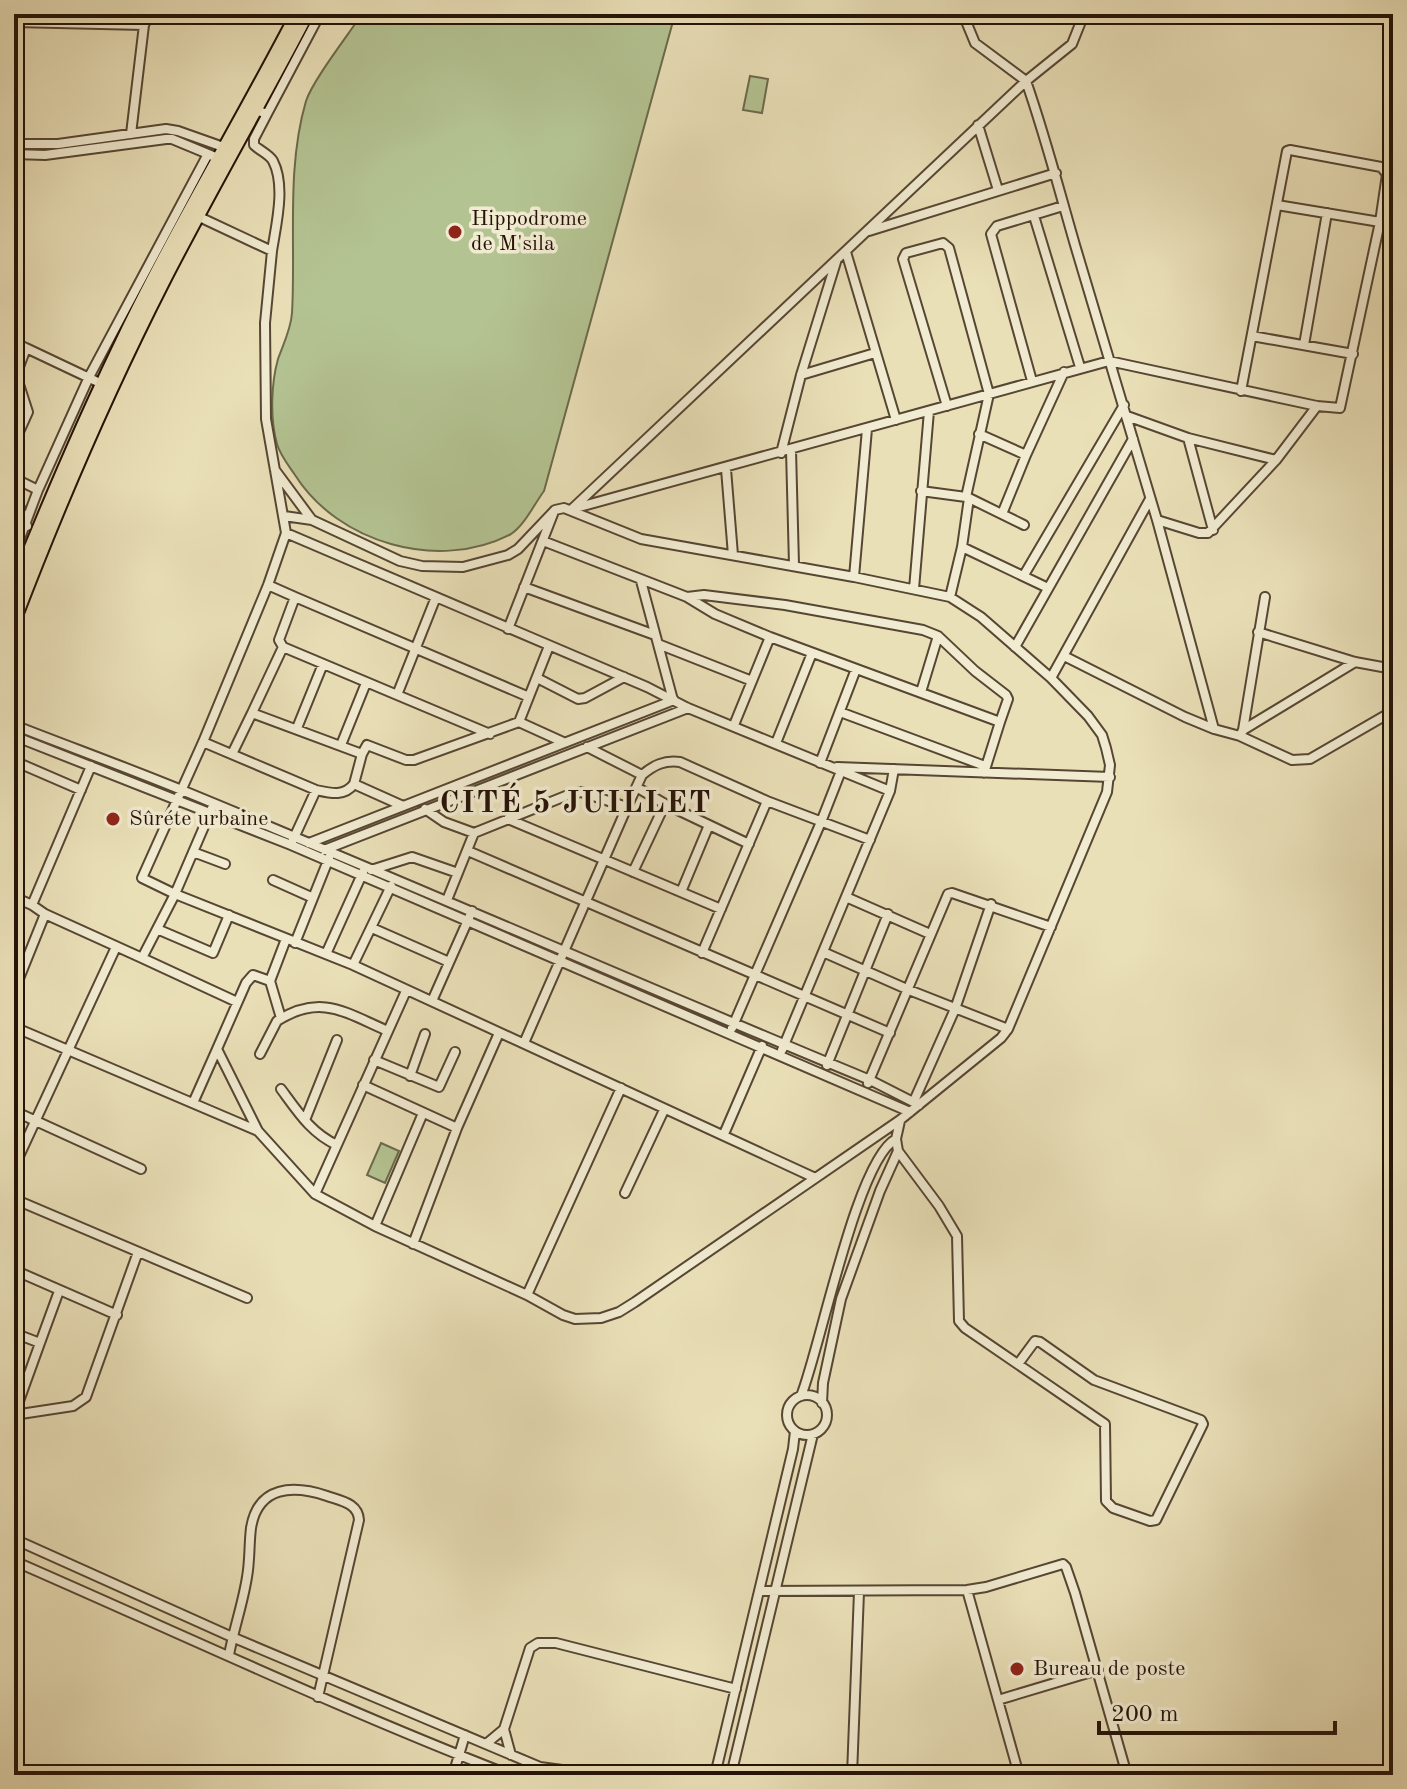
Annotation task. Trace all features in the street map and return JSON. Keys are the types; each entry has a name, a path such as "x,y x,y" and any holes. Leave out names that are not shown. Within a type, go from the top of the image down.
{"main road":[{"path":"14,621 106,400 222,155 297,14"},
{"path":"222,155 262,112 307,14"},
{"path":"14,589 17,575 102,384 193,214"}],"street":[{"path":"131,134 144,25 150,14"},
{"path":"320,14 262,112 253,141 256,148 272,160 277,175 277,214 264,368 266,419 286,533 268,585 203,742 141,874 144,881 353,965 813,1177"},
{"path":"963,14 972,39 978,46 1026,81 1134,438 1214,729"},
{"path":"572,509 978,125 1072,44 1084,14"},
{"path":"14,22 144,25"},
{"path":"978,125 998,190"},
{"path":"14,144 58,144 166,129 178,131 222,155"},
{"path":"14,154 45,155 166,139 222,155"},
{"path":"572,509 1109,361 1241,391 1337,409 1342,406 1380,222 1387,174 1381,167 1287,151 1241,391"},
{"path":"14,554 38,490 89,377 177,208 222,155"},
{"path":"868,232 1056,173"},
{"path":"1277,205 1380,222"},
{"path":"1032,381 991,234 997,226 1063,206"},
{"path":"1304,345 1327,213"},
{"path":"193,214 272,251"},
{"path":"1034,216 1080,367"},
{"path":"947,406 903,259 906,253 943,243 948,245 989,394 950,597"},
{"path":"846,252 896,420"},
{"path":"794,565 786,451 801,375 836,262"},
{"path":"1252,336 1353,354"},
{"path":"14,342 102,384"},
{"path":"14,443 28,412 16,375 26,348"},
{"path":"801,375 875,353"},
{"path":"1002,514 1064,372"},
{"path":"1024,575 1124,405"},
{"path":"1157,520 1203,534 1213,530 1276,460 1317,406"},
{"path":"914,589 929,411"},
{"path":"1127,416 1188,438 1276,460"},
{"path":"854,577 867,429"},
{"path":"979,434 1026,455"},
{"path":"1015,647 1134,438"},
{"path":"1188,438 1213,530"},
{"path":"275,469 312,520"},
{"path":"726,469 733,555"},
{"path":"14,478 38,490"},
{"path":"921,491 968,498 1024,525"},
{"path":"14,493 34,540"},
{"path":"1051,678 1150,498"},
{"path":"284,516 312,520 400,561 432,567 463,567 484,563 518,549 555,510 572,509 641,539 794,565 950,597 981,617 1051,678 1102,735 1110,765 1107,792 1008,1029 1001,1038 916,1103"},
{"path":"508,629 555,510"},
{"path":"286,533 624,677 688,708 890,791"},
{"path":"543,541 687,597 705,609 770,637 1000,722"},
{"path":"962,547 1048,588"},
{"path":"641,581 673,700"},
{"path":"268,585 529,697"},
{"path":"524,587 657,639 752,681"},
{"path":"687,597 704,595 785,605 923,630 938,636 1007,696 984,769"},
{"path":"295,597 279,640 283,647 490,734"},
{"path":"397,695 436,597"},
{"path":"1241,733 1265,597"},
{"path":"1258,632 1355,662 1393,669"},
{"path":"921,692 938,636"},
{"path":"734,725 770,637"},
{"path":"203,742 316,790 334,794 347,791 354,784 367,745 406,760 414,760 519,722 549,646"},
{"path":"232,754 283,647"},
{"path":"776,743 812,653"},
{"path":"1064,656 1214,729 1241,733 1292,760 1310,759 1393,711"},
{"path":"1241,733 1355,662"},
{"path":"297,728 323,664"},
{"path":"820,763 856,669"},
{"path":"537,678 578,699 624,677"},
{"path":"341,745 366,683"},
{"path":"309,843 673,700"},
{"path":"281,1018 270,981 311,897 327,855 421,811 688,708"},
{"path":"840,712 984,769"},
{"path":"252,713 362,754"},
{"path":"519,722 563,742"},
{"path":"14,725 181,789 212,808"},
{"path":"574,738 583,748 642,775"},
{"path":"15,739 177,799 212,808 366,871 467,922 562,957 732,1028 910,1112"},
{"path":"14,761 81,790"},
{"path":"524,1043 642,775 659,764 680,762 767,801 870,840"},
{"path":"32,905 91,766"},
{"path":"836,769 984,769 1110,777"},
{"path":"732,1028 821,822 836,769"},
{"path":"782,1050 890,791 894,769"},
{"path":"354,784 403,806"},
{"path":"638,788 749,844"},
{"path":"293,841 316,790"},
{"path":"414,802 421,811 474,833 581,792 627,807"},
{"path":"702,953 767,801"},
{"path":"633,872 665,804"},
{"path":"142,958 175,894 212,808"},
{"path":"508,819 721,909"},
{"path":"681,892 709,825"},
{"path":"447,900 474,833"},
{"path":"293,841 309,843 327,855"},
{"path":"468,851 890,1033"},
{"path":"193,852 225,864"},
{"path":"326,954 366,871 412,857 458,873"},
{"path":"273,880 311,897"},
{"path":"392,884 447,900 562,957"},
{"path":"353,965 392,884"},
{"path":"865,1091 950,893 991,904 1051,927"},
{"path":"14,897 237,1002"},
{"path":"846,897 930,934"},
{"path":"217,1049 258,1131 315,1194 375,1226 527,1295 563,1315 575,1319 601,1318 619,1312 910,1112 955,1009 991,904"},
{"path":"432,1001 472,911"},
{"path":"14,991 45,914"},
{"path":"824,1073 888,914"},
{"path":"157,929 213,953 229,915"},
{"path":"372,928 449,962"},
{"path":"14,1167 116,947"},
{"path":"823,952 1008,1029"},
{"path":"193,1103 250,977 257,975 270,981"},
{"path":"315,1194 406,991"},
{"path":"260,1054 272,1026 281,1018 317,1006 330,1006 388,1031"},
{"path":"14,1027 258,1131"},
{"path":"732,1028 762,1046 828,1063 916,1103"},
{"path":"413,1244 457,1128 499,1033"},
{"path":"410,1076 425,1034"},
{"path":"305,1120 337,1040"},
{"path":"724,1134 762,1046"},
{"path":"374,1060 441,1086 455,1052"},
{"path":"363,1085 457,1128"},
{"path":"527,1295 621,1088"},
{"path":"281,1089 322,1138 337,1145"},
{"path":"625,1193 664,1110"},
{"path":"14,1111 141,1169"},
{"path":"375,1226 423,1113"},
{"path":"900,1120 896,1139 898,1151 957,1236 959,1321 965,1328 1105,1424 1106,1501 1113,1508 1150,1521 1156,1520 1203,1424 1201,1420 1094,1380 1040,1342 1035,1341 1018,1364"},
{"path":"801,1396 815,1397 826,1412 826,1421 813,1434 803,1435 795,1431 789,1423 788,1409 801,1396 808,1380 829,1296 854,1219 877,1163 888,1143 896,1139"},
{"path":"822,1403 823,1383 841,1299 870,1217 898,1151"},
{"path":"14,1199 247,1298"},
{"path":"59,1291 14,1415 73,1406 86,1397 138,1252"},
{"path":"14,1270 117,1315"},
{"path":"14,1333 40,1343"},
{"path":"715,1775 795,1431"},
{"path":"731,1775 813,1434"},
{"path":"229,1655 247,1576 254,1516 265,1500 288,1488 318,1493 350,1504 357,1511 359,1520 318,1697"},
{"path":"14,1539 232,1637 540,1767 599,1775"},
{"path":"14,1561 458,1759 510,1775"},
{"path":"759,1591 967,1590 1063,1564 1072,1583 1127,1775"},
{"path":"967,1590 1019,1775"},
{"path":"852,1775 859,1592"},
{"path":"486,1744 504,1729 530,1648 538,1643 556,1643 736,1689"},
{"path":"998,1700 1098,1670"},
{"path":"504,1729 511,1755"},
{"path":"453,1775 465,1735"},
{"path":"458,1759 460,1775"}],"green space":[{"name":"Hippodrome de M'sila","path":"362,14 675,14 544,491 516,530 483,545 452,550 422,550 363,534 314,499 278,448 272,402 278,359 292,313 294,180 300,127 310,92"},
{"path":"750,76 768,79 762,113 743,110"},
{"path":"381,1143 399,1151 385,1183 367,1175"}],"place":[{"name":"Hippodrome de M'sila","path":"455,232"},
{"name":"Sûréte urbaine","path":"113,819"},
{"name":"Bureau de poste","path":"1017,1669"}],"district":[{"name":"CITÉ 5 JUILLET","path":"576,804"}]}
